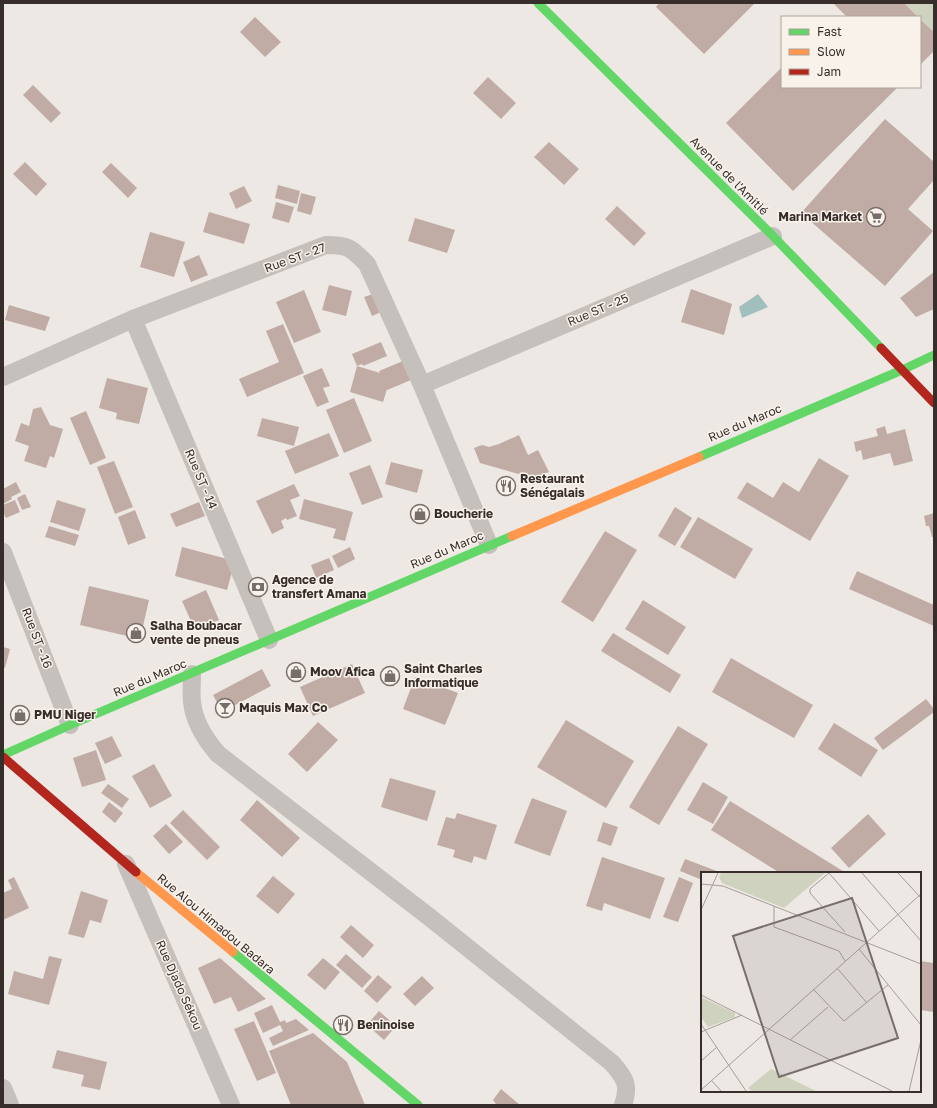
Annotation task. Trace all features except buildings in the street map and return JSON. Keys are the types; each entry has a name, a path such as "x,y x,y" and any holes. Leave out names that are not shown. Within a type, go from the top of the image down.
{"street":[{"name":"Avenue de l'Amitié","path":"538,3 773,236 934,403"},
{"name":"Rue ST - 25","path":"422,385 773,236"},
{"name":"Rue ST - 27","path":"3,378 133,319 326,245 341,245 354,250 367,264 422,385 489,545"},
{"name":"Rue ST - 14","path":"133,319 269,640"},
{"name":"Rue du Maroc","path":"3,756 70,725 934,355"},
{"name":"Rue ST - 16","path":"3,552 70,725"},
{"path":"192,674 192,702 196,720 205,739 218,754 428,916 612,1063 622,1074 627,1086 623,1105"},
{"name":"Rue Alou Himadou Badara","path":"3,756 126,864 418,1105"},
{"name":"Rue Djado Sékou","path":"126,864 231,1105"},
{"path":"3,1088 10,1105"}],"green space":[{"path":"904,3 934,3 934,32 921,19 921,16 917,16"}],"water":[{"path":"758,294 768,307 742,318 739,307"}],"traffic: fast":[{"path":"538,3 773,236 881,348"},
{"path":"699,457 934,355"},
{"path":"3,755 512,536"},
{"path":"233,952 418,1105"}],"traffic: slow":[{"path":"512,536 699,457"},
{"path":"136,872 233,952"}],"traffic: jam":[{"path":"881,348 934,403"},
{"path":"3,757 136,872"}],"place":[{"name":"Marina Market","path":"876,217"},
{"name":"Restaurant Sénégalais","path":"506,486"},
{"name":"Boucherie","path":"420,514"},
{"name":"Agence de transfert Amana","path":"258,587"},
{"name":"Salha Boubacar vente de pneus","path":"136,633"},
{"name":"Moov Afica","path":"296,672"},
{"name":"Saint Charles Informatique","path":"390,676"},
{"name":"Maquis Max Co","path":"225,708"},
{"name":"PMU Niger","path":"20,715"},
{"name":"Beninoise","path":"343,1025"}]}
